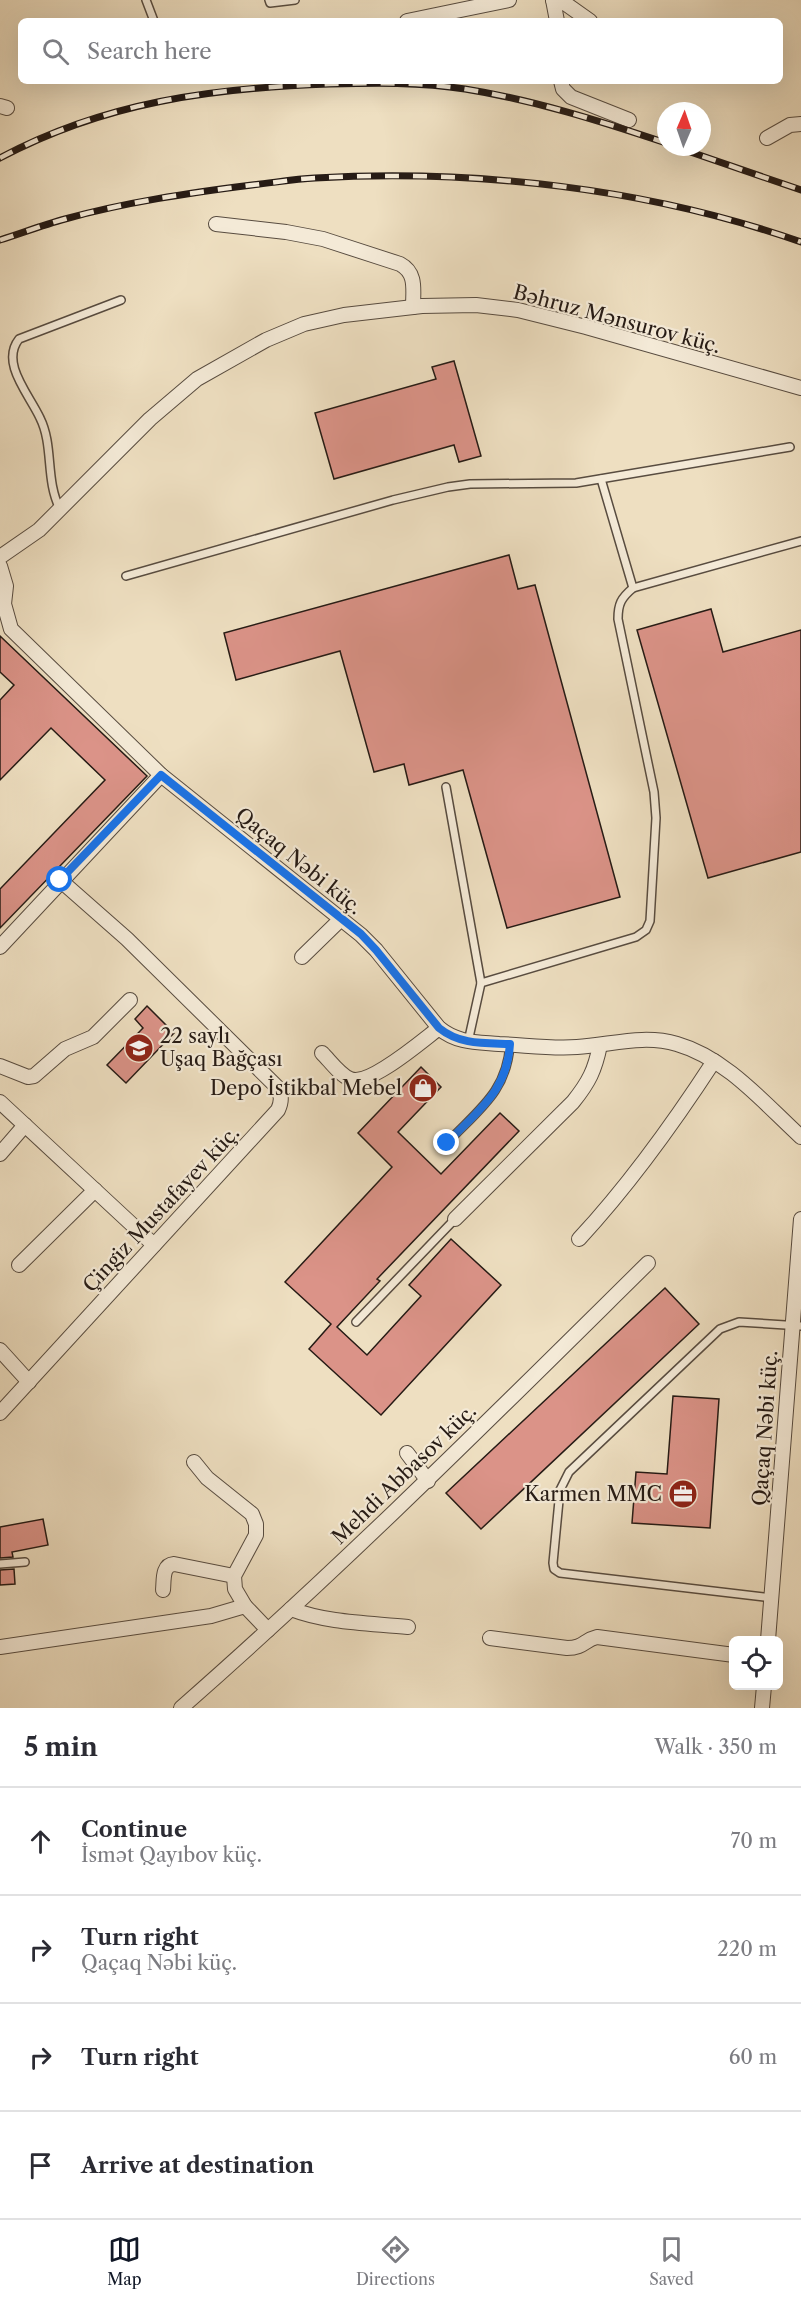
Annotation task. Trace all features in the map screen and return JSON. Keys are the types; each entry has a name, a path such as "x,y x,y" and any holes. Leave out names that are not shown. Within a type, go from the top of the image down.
{"street":[{"path":"422,18 509,0"},
{"path":"556,18 553,0 566,4 587,18"},
{"path":"562,84 563,89 571,97 629,120"},
{"path":"767,138 790,125 801,124"},
{"path":"216,225 286,232 323,239 400,264 409,269 412,276 413,307"},
{"name":"Bəhruz Mənsurov küç.","path":"0,557 39,530 150,418 197,379 219,364 266,340 304,324 344,315 413,307 476,305 518,310 801,388"},
{"name":"Qaçaq Nəbi küç.","path":"0,566 6,586 4,604 12,629 161,775 341,919 376,950 439,1028 448,1035 468,1042 555,1048 642,1039 659,1040 696,1051 714,1061 741,1082 801,1137"},
{"path":"0,947 60,880 161,775"},
{"name":"Çingiz Mustafayev küç.","path":"0,1413 278,1110 281,1103 281,1094 276,1086 182,992 60,880"},
{"path":"302,957 341,919"},
{"path":"0,1066 28,1077 34,1076 65,1049 93,1037 130,1000"},
{"path":"322,1053 346,1077 358,1080 378,1072 439,1028"},
{"path":"455,1219 573,1102 589,1081 596,1067 600,1045"},
{"path":"579,1239 637,1172 714,1061"},
{"path":"0,1102 154,1245"},
{"path":"0,1154 26,1125"},
{"path":"19,1264 95,1190"},
{"name":"Qaçaq Nəbi küç.","path":"768,1636 797,1326 801,1219"},
{"name":"Mehdi Abbasov küç.","path":"182,1708 428,1481 648,1263"},
{"path":"0,1350 29,1382"},
{"path":"407,1453 428,1481"},
{"path":"194,1462 207,1479 252,1514 256,1524 256,1535 234,1576 235,1588 244,1606 268,1630"},
{"path":"163,1590 166,1567 169,1564 234,1576"},
{"path":"0,1647 211,1616 244,1606"},
{"path":"291,1608 307,1615 327,1619 408,1627"},
{"path":"490,1638 579,1648 590,1638 597,1637 729,1654"},
{"path":"762,1708 764,1690"}],"lane":[{"path":"146,0 153,18"},
{"path":"269,0 270,3 296,0"},
{"path":"60,508 53,496 50,483 46,432 41,418 12,367 10,355 13,345 19,339 121,300"},
{"path":"126,576 393,500 448,487 470,484 576,483 790,447"},
{"path":"601,479 633,588"},
{"path":"481,982 636,937 646,930 650,921 656,818 654,792 618,619 618,606 622,598 633,588 801,541"},
{"path":"446,787 481,982 468,1042"},
{"path":"447,1143 497,1090 504,1077 510,1044"},
{"path":"356,1322 455,1219"},
{"path":"772,1598 560,1573 554,1569 553,1563 560,1490 569,1472 576,1465 720,1329 739,1322 797,1326"},
{"path":"0,1564 25,1562"}],"building":[{"path":"454,361 481,456 459,462 454,445 334,479 315,413 436,379 432,367"},
{"path":"509,555 518,589 535,585 620,897 507,928 463,770 409,785 404,764 374,772 340,651 236,680 224,633"},
{"path":"711,609 723,652 801,630 801,852 708,878 637,630"},
{"path":"0,636 147,776 0,928 0,889 105,780 51,728 0,780 0,700 14,685 0,672"},
{"path":"147,1006 174,1033 126,1083 107,1065 143,1028 135,1019"},
{"path":"421,1067 441,1087 398,1132 441,1174 500,1113 519,1131 377,1279 380,1281 337,1327 367,1355 421,1296 409,1285 451,1239 501,1285 381,1415 309,1349 331,1324 285,1282 392,1167 358,1133"},
{"path":"665,1288 699,1324 481,1529 446,1493"},
{"path":"673,1396 719,1399 710,1528 632,1523 636,1472 667,1474"},
{"path":"43,1519 48,1545 12,1552 13,1557 0,1558 0,1527"},
{"path":"14,1569 15,1584 0,1585 0,1570"}],"railway":[{"path":"0,158 79,123 160,101 243,89 329,84"},
{"path":"414,84 465,89 542,105 657,140"},
{"path":"702,156 801,190"},
{"path":"0,240 65,219 158,199 299,179 376,176 499,180 561,186 683,208 743,223 801,242"}],"place":[{"name":"22 saylı Uşaq Bağçası","path":"139,1048"},
{"name":"Depo İstikbal Mebel","path":"423,1088"},
{"name":"Karmen MMC","path":"683,1494"}],"route":[{"path":"60,880 161,775 361,934 439,1028 448,1035 468,1042 510,1044 504,1077 497,1090 447,1143"}]}
